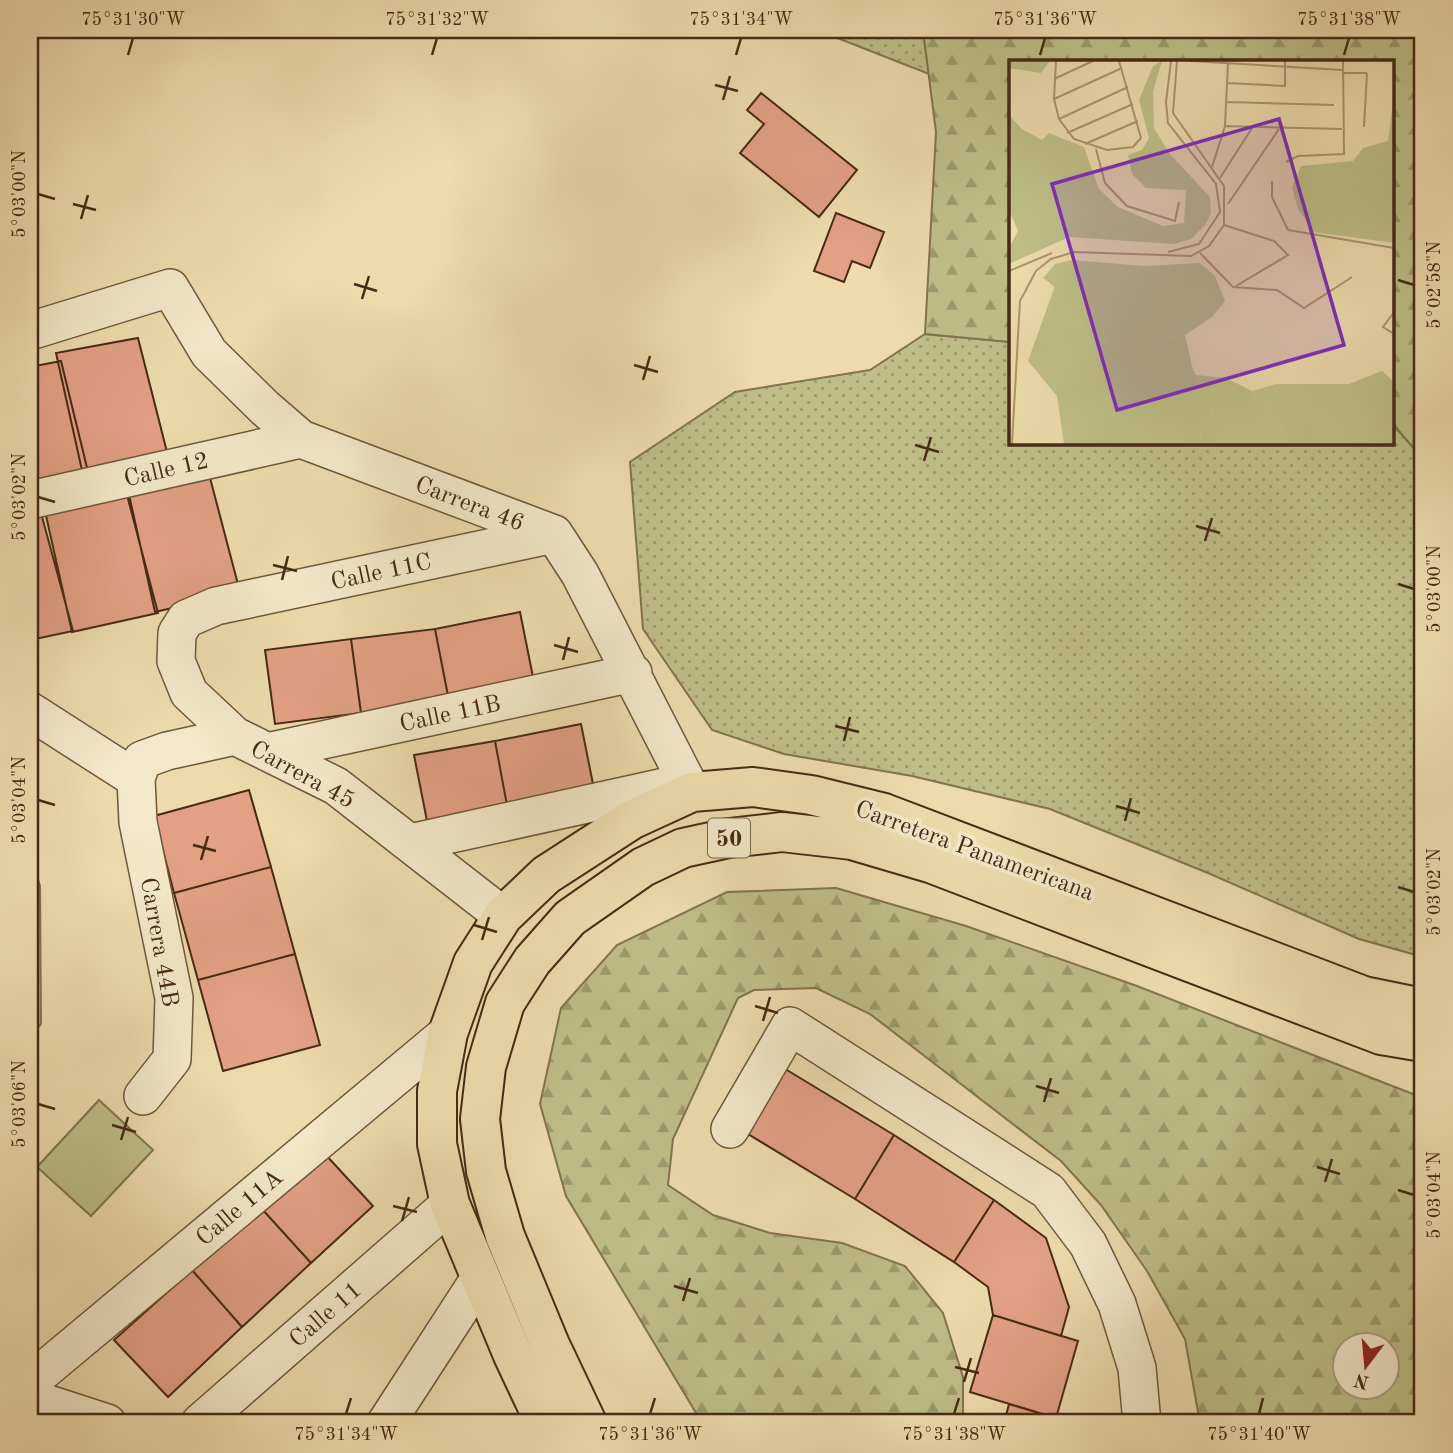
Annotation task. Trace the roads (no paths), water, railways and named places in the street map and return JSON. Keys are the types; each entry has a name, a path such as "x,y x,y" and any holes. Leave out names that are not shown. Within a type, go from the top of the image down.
{"highway":[{"name":"Carretera Panamericana","path":"545,1423 450,1204 438,1144 437,1091 448,1032 473,963 503,916 546,875 631,820 690,787 753,787 811,795 884,813 1364,996 1423,1008"},
{"name":"Carretera Panamericana","path":"587,1423 550,1345 505,1237 486,1171 480,1119 486,1067 505,1003 532,961 570,918 643,867 683,848 729,838 782,832 852,840 930,863 1381,1035 1423,1042"}],"street":[{"name":"Carrera 46","path":"30,331 170,288 209,353 301,439 554,534 580,574 690,787"},
{"name":"Calle 12","path":"30,500 301,439"},
{"name":"Calle 11C","path":"177,633 186,619 216,606 554,534"},
{"name":"Carrera 45","path":"177,633 176,661 189,693 235,736 336,786 503,916"},
{"name":"Calle 11B","path":"267,752 633,673"},
{"path":"30,710 136,779 142,760 167,751 235,736"},
{"name":"Carrera 44B","path":"136,779 138,822 174,998 172,1059 143,1096"},
{"path":"410,843 690,787"},
{"path":"730,1129 790,1026 1048,1191 1088,1244 1117,1304 1137,1368 1142,1423"},
{"name":"Calle 11A","path":"30,1382 448,1032"},
{"name":"Calle 11","path":"200,1423 450,1204"},
{"path":"387,1423 480,1278"},
{"path":"30,1398 107,1423"}]}
